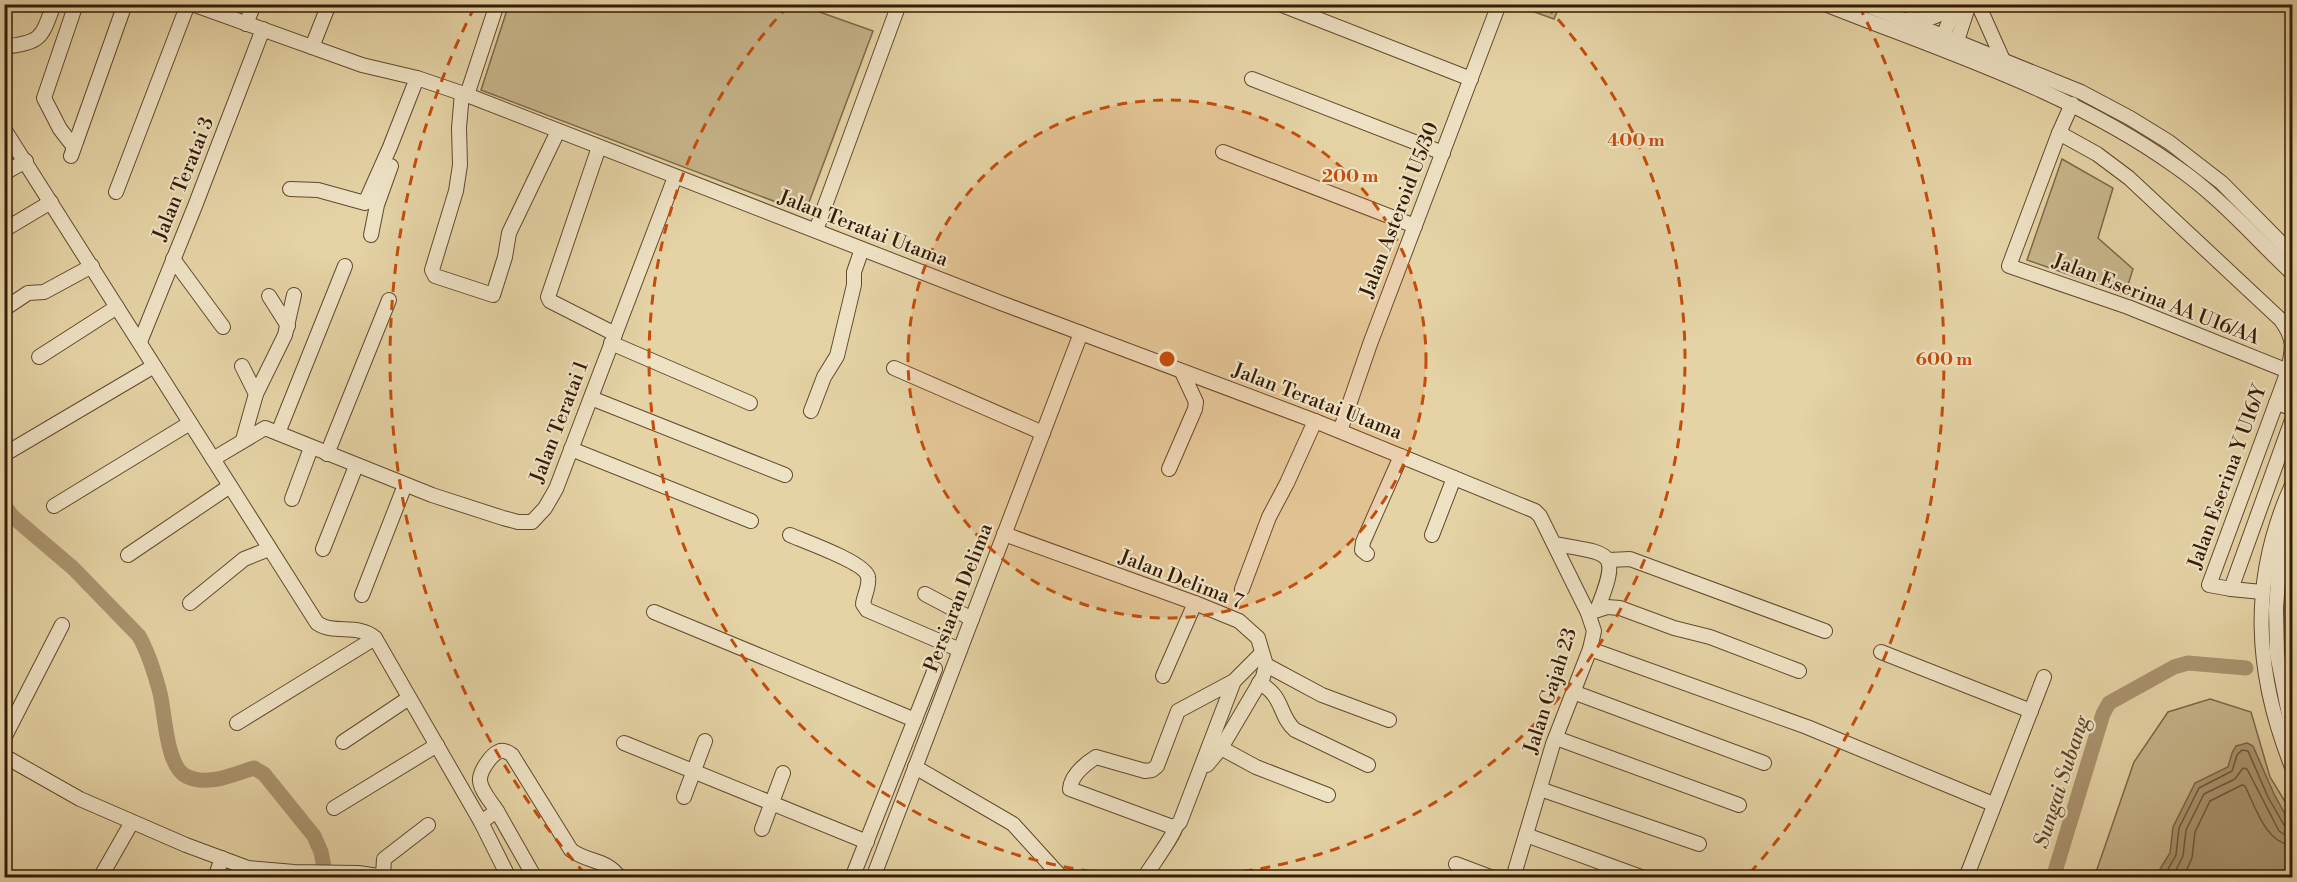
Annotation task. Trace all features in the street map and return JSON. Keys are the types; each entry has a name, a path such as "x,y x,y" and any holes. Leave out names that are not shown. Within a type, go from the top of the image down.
{"street":[{"path":"4,47 34,41 43,33 54,4"},
{"path":"76,4 44,98 73,152 125,4"},
{"path":"116,192 190,4"},
{"name":"Jalan Teratai Utama","path":"190,4 362,65 417,78 465,94 862,249 1315,421 1516,502"},
{"path":"246,24 254,4"},
{"path":"312,47 329,4"},
{"path":"497,4 465,94 459,128 460,165 456,191 432,270 435,276 493,295 506,257 509,233 558,131"},
{"path":"816,230 899,4"},
{"path":"1825,4 1898,31 2003,60 2081,92 2130,118 2169,142 2222,183 2292,254"},
{"path":"1864,4 1901,18 1948,45 2072,104 2141,142 2212,195 2291,272"},
{"path":"1901,18 1924,20 1938,16 1951,4"},
{"path":"1948,45 1956,4"},
{"path":"1948,45 1969,4"},
{"path":"1978,4 2003,60"},
{"path":"1282,5 1471,79"},
{"name":"Jalan Asteroid U5/30","path":"1340,431 1499,5"},
{"name":"Jalan Teratai 3","path":"140,342 262,29"},
{"path":"290,189 318,190 365,203 417,78"},
{"path":"1252,79 1443,153"},
{"path":"2059,133 2072,104"},
{"path":"4,129 9,146 26,161 317,623 328,628 361,630 375,638 480,822 509,878"},
{"name":"Jalan Eserina AA U16/AA","path":"2059,133 2009,266 2128,307 2288,371"},
{"name":"Jalan Eserina Y U16/Y","path":"2059,133 2097,154 2129,178 2281,320 2290,333 2292,350 2288,371 2209,585 2231,590"},
{"path":"371,236 377,205 393,159 390,147"},
{"path":"599,147 548,297 550,301 613,339 750,403"},
{"path":"1223,152 1415,226"},
{"path":"4,172 26,161"},
{"name":"Jalan Teratai 1","path":"278,433 405,485 503,518 528,523 536,519 556,489 675,177"},
{"path":"4,230 51,202"},
{"path":"811,411 824,377 837,356 854,285 854,272 862,249"},
{"path":"173,259 223,327"},
{"path":"4,309 28,293 44,292 92,266"},
{"path":"213,459 262,429 278,433 345,266"},
{"path":"243,440 256,394 288,326 294,295"},
{"path":"269,296 288,326"},
{"path":"327,454 389,300"},
{"path":"39,357 117,307"},
{"name":"Persiaran Delima","path":"873,878 1081,333"},
{"path":"10,450 154,366"},
{"path":"242,366 256,394"},
{"path":"894,368 1043,433"},
{"path":"1169,470 1196,402 1182,372"},
{"path":"591,398 785,475"},
{"path":"2276,403 2292,408"},
{"path":"2262,592 2231,590 2292,420"},
{"path":"1242,589 1269,517 1315,421"},
{"path":"54,506 190,423"},
{"path":"292,499 311,448"},
{"path":"571,449 751,521"},
{"path":"1366,554 1362,550 1363,542 1401,456"},
{"path":"323,549 356,466"},
{"path":"1432,535 1454,478"},
{"path":"362,596 405,485"},
{"path":"2292,485 2270,547 2262,592 2262,646 2267,682 2278,731 2292,767"},
{"path":"128,555 230,486"},
{"name":"Jalan Gajah 23","path":"1513,878 1556,738 1590,648 1594,631 1593,611 1535,511 1516,502"},
{"path":"2292,516 2280,554 2276,608 2277,654 2292,730"},
{"name":"Jalan Delima 7","path":"1004,534 1239,621 1258,638 1264,659"},
{"path":"790,535 854,563 865,571 868,579 863,604 867,610 960,650"},
{"path":"1554,544 1601,553 1609,560 1611,568 1593,611"},
{"path":"190,603 244,559 269,549"},
{"path":"1609,560 1630,560 1825,631"},
{"path":"925,594 972,619"},
{"path":"1163,676 1195,603"},
{"path":"1593,611 1607,607 1620,608 1674,628 1710,637 1799,671"},
{"path":"654,612 915,720"},
{"path":"4,738 62,625"},
{"path":"237,723 375,638"},
{"path":"1590,648 1808,727 1994,804"},
{"path":"1881,652 2031,711"},
{"path":"1176,826 1170,826 1076,794 1069,786 1084,765 1096,756 1145,771 1152,771 1178,711 1234,681 1264,659"},
{"path":"1198,777 1221,748 1259,683 1264,659"},
{"path":"1264,659 1322,695 1389,720"},
{"path":"852,878 935,669"},
{"path":"1966,878 2044,678"},
{"path":"1144,878 1180,822 1234,681"},
{"path":"1259,683 1273,693 1290,726 1295,730 1368,765"},
{"path":"1573,692 1764,763"},
{"path":"343,742 410,698"},
{"path":"1556,738 1739,806"},
{"path":"684,796 705,741"},
{"path":"624,743 867,842"},
{"path":"334,808 437,745"},
{"path":"1221,748 1256,767 1328,795"},
{"path":"535,878 481,784 480,778 492,757 498,752 505,751 512,755 571,850 614,869 620,878"},
{"path":"4,756 80,799 260,872 358,873 387,876 384,860 428,825"},
{"path":"915,767 1013,824 1062,878"},
{"path":"762,829 783,773"},
{"path":"1540,789 1699,844"},
{"path":"480,822 497,812"},
{"path":"100,878 132,822"},
{"path":"1526,835 1644,878"},
{"path":"215,878 222,858"},
{"path":"1456,864 1493,878"}],"shaded area":[{"path":"509,4 800,5 873,31 805,213 481,90"},
{"path":"1560,4 1554,19 1515,5"},
{"path":"2062,159 2113,188 2098,238 2133,269 2125,294 2027,260"},
{"path":"2210,699 2251,712 2270,777 2292,813 2292,877 2094,878 2134,762 2168,712"}],"water":[{"path":"2247,743 2253,746 2274,794 2292,827 2292,877 2155,877 2170,853 2173,827 2195,783 2228,767 2236,746"}],"waterway":[{"path":"4,505 13,517 73,568 139,636 156,679 170,751 179,770 186,776 203,780 220,778 254,768 264,774 314,836 321,852 326,878"},
{"name":"Sungai Subang","path":"2053,878 2103,714 2109,703 2174,667 2188,663 2246,668"}]}
